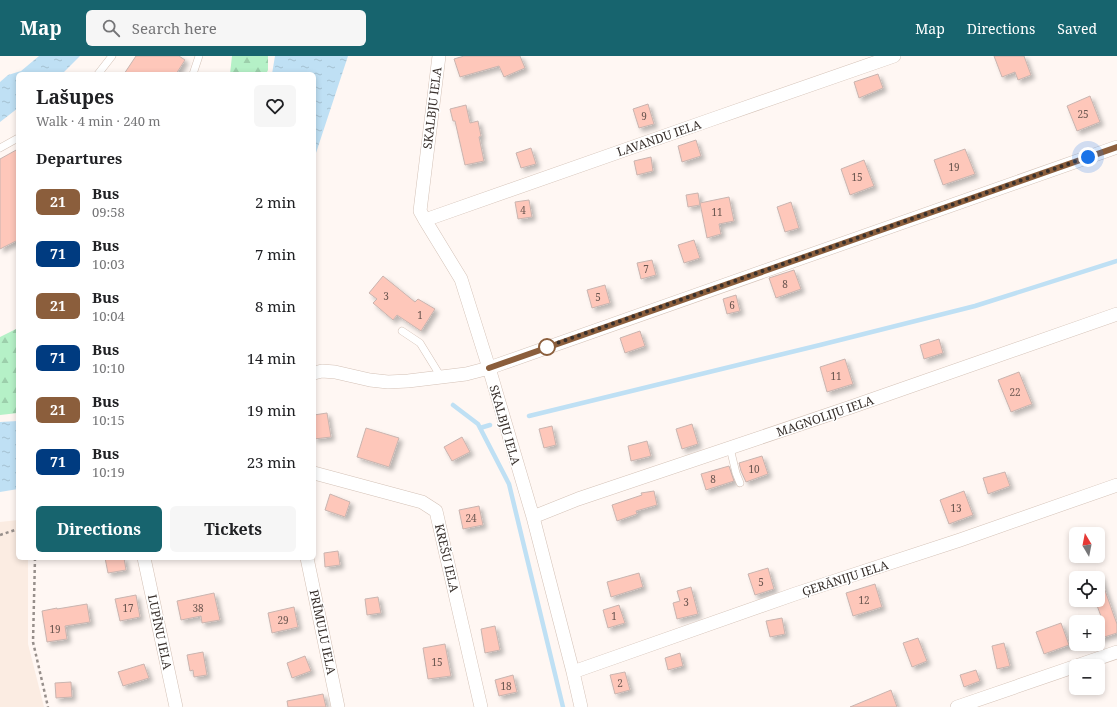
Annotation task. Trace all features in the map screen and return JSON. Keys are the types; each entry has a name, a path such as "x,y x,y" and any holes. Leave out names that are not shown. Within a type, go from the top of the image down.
{"street":[{"name":"SKALBJU IELA","path":"439,56 420,211 461,279 489,368 532,517 582,707"},
{"name":"LAVANDU IELA","path":"425,220 894,56"},
{"path":"316,372 322,371 335,372 370,380 388,382 466,374 489,368 1117,147"},
{"name":"MAGNOLIJU IELA","path":"532,517 578,499 964,368 1117,314"},
{"name":"KREŠU IELA","path":"316,474 422,502 436,511 481,707"},
{"name":"ĢERĀNIJU IELA","path":"573,672 795,594 960,540 1117,485"},
{"name":"LUPĪNU IELA","path":"144,560 176,707"},
{"name":"PRĪMULU IELA","path":"307,560 338,707"},
{"path":"957,707 1117,652"}],"lane":[{"path":"100,72 112,56"},
{"path":"194,72 199,56"},
{"path":"0,148 16,139"},
{"path":"402,331 420,343 441,377"},
{"path":"730,448 740,483"}],"path":[{"path":"0,535 16,530"},
{"path":"35,560 33,642 48,707"}],"shaded area":[{"path":"16,520 16,560 28,560 28,644 44,707 0,707 0,522"}],"green space":[{"path":"232,56 268,56 267,72 230,72"},
{"path":"16,329 16,413 0,415 0,337"}],"water":[{"path":"39,56 80,56 64,72 18,72"},
{"path":"275,56 348,56 316,153 316,72 272,72"},
{"path":"16,73 16,110 0,122 0,82 8,75"},
{"path":"16,421 16,489 0,492 0,422"}],"building":[{"path":"136,56 179,56 185,60 177,72 125,72"},
{"path":"464,56 520,56 525,68 504,77 499,66 460,77 454,59"},
{"path":"994,56 1024,56 1031,75 1018,80 1015,72 1002,77"},
{"path":"878,74 883,88 859,98 854,82"},
{"path":"1090,96 1100,122 1077,131 1067,106"},
{"path":"648,104 654,124 639,128 633,109"},
{"path":"466,105 470,123 478,121 481,136 479,137 484,161 465,165 455,121 453,121 450,109"},
{"path":"696,140 701,156 682,162 678,146"},
{"path":"531,148 536,164 521,168 516,153"},
{"path":"965,149 975,174 943,185 934,160"},
{"path":"16,150 16,241 0,249 0,159"},
{"path":"651,157 653,171 637,175 634,161"},
{"path":"864,160 874,186 850,195 841,169"},
{"path":"698,193 700,205 688,207 686,195"},
{"path":"729,197 734,221 719,224 721,234 707,238 700,203"},
{"path":"529,200 532,217 518,219 515,202"},
{"path":"791,202 799,228 785,232 777,207"},
{"path":"694,240 700,258 684,263 678,245"},
{"path":"652,260 656,275 641,279 637,263"},
{"path":"794,270 801,289 776,298 769,278"},
{"path":"383,276 415,302 418,299 435,309 421,331 397,315 393,320 373,303 377,299 369,293"},
{"path":"605,285 610,303 592,308 587,290"},
{"path":"736,295 740,311 727,314 723,299"},
{"path":"640,331 645,346 625,353 620,338"},
{"path":"939,339 943,353 924,359 920,345"},
{"path":"845,359 853,384 827,392 820,367"},
{"path":"1019,372 1032,404 1011,412 998,380"},
{"path":"327,413 331,437 316,439 316,415"},
{"path":"692,424 698,444 682,449 676,429"},
{"path":"552,426 556,445 544,448 539,429"},
{"path":"366,428 399,438 389,467 357,457"},
{"path":"462,437 470,452 452,461 444,447"},
{"path":"647,441 651,456 631,461 628,446"},
{"path":"762,456 768,474 746,482 739,463"},
{"path":"729,466 734,481 706,490 701,474"},
{"path":"1005,472 1010,486 988,494 983,478"},
{"path":"654,491 657,505 636,511 637,514 617,521 612,505 642,495 641,493"},
{"path":"964,491 973,515 949,524 940,500"},
{"path":"330,494 350,502 345,517 325,510"},
{"path":"479,506 483,525 463,529 459,510"},
{"path":"338,551 340,565 325,567 324,553"},
{"path":"105,560 124,560 126,570 108,573"},
{"path":"768,568 774,589 755,595 748,574"},
{"path":"639,573 643,587 611,597 607,582"},
{"path":"875,584 882,607 853,616 846,593"},
{"path":"691,587 698,614 677,619 673,603 680,601 677,591"},
{"path":"1105,590 1117,624 1117,633 1105,637 1105,615 1101,615 1098,607 1105,607"},
{"path":"214,593 220,620 202,623 201,616 181,620 177,601"},
{"path":"136,595 140,617 120,621 115,599"},
{"path":"378,597 381,613 367,615 365,599"},
{"path":"87,604 90,622 65,626 67,639 47,642 42,611"},
{"path":"619,605 625,623 608,628 603,610"},
{"path":"294,607 298,627 272,633 268,613"},
{"path":"782,618 785,634 770,637 766,621"},
{"path":"1061,623 1069,645 1044,654 1036,632"},
{"path":"495,626 500,650 485,653 481,629"},
{"path":"918,638 927,661 912,667 903,643"},
{"path":"1004,643 1010,666 997,669 992,646"},
{"path":"445,644 451,676 428,679 423,648"},
{"path":"203,652 207,675 194,677 193,670 190,671 187,655"},
{"path":"680,653 683,666 668,670 665,658"},
{"path":"305,656 311,671 292,678 287,663"},
{"path":"144,664 149,678 123,686 118,672"},
{"path":"976,670 980,681 964,687 960,675"},
{"path":"625,672 630,690 615,694 610,675"},
{"path":"513,675 517,692 499,696 495,680"},
{"path":"71,682 72,697 56,698 55,683"},
{"path":"891,690 897,707 850,707"},
{"path":"323,694 326,707 288,707 287,701"}],"waterway":[{"path":"529,416 975,306 1117,261"},
{"path":"453,405 478,424 509,484 563,707"},
{"path":"480,428 490,425"}],"bus line":[{"name":"21","path":"489,368 1117,147"}],"route":[{"path":"547,347 1088,157"}]}
